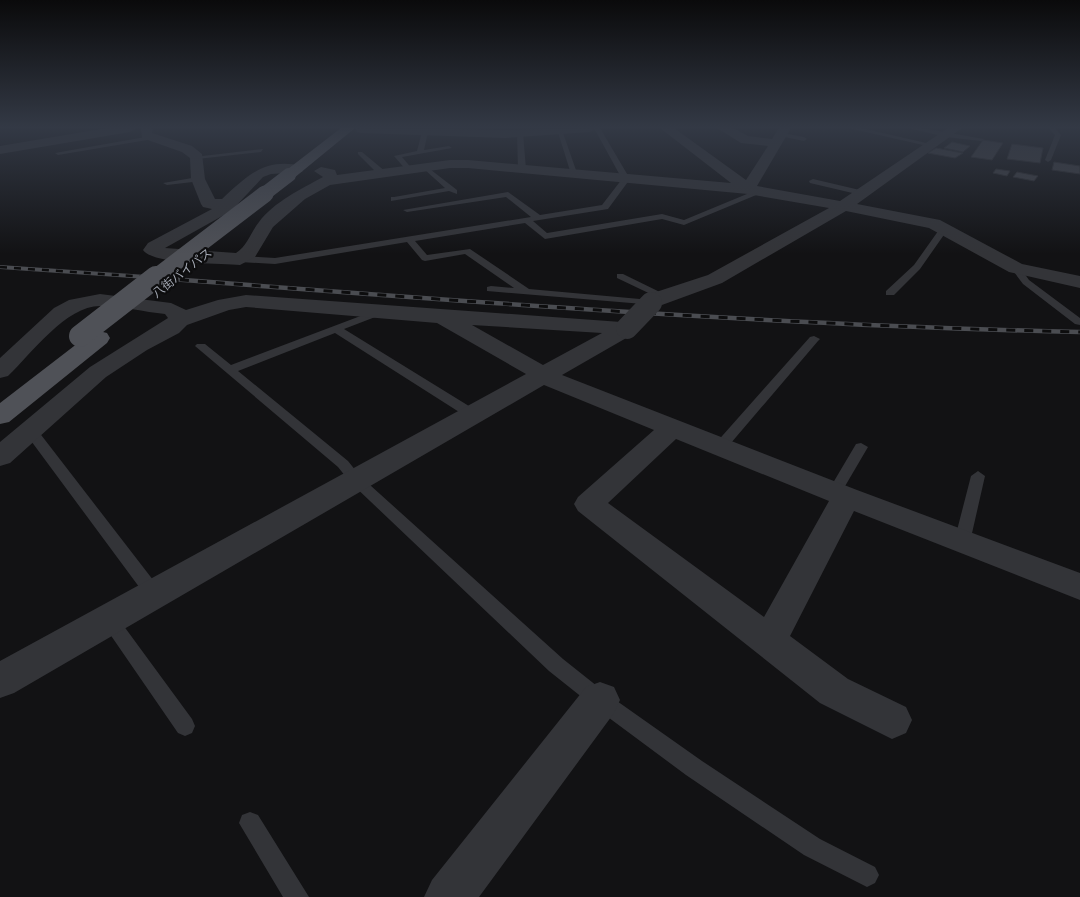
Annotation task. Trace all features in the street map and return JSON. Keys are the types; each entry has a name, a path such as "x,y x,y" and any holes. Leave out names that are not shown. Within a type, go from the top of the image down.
{"main road":[{"name":"八街バイパス","path":"0,416 89,337 304,170"},
{"name":"八街バイパス","path":"0,396 89,337"}],"street":[{"path":"198,170 198,179 209,204 228,204"},
{"path":"327,181 331,176 330,173 269,170 258,174 228,204 206,220 154,247 152,250 164,254 240,259 249,253 266,224 300,196 327,181 409,170"},
{"path":"538,170 755,190 934,224 1016,268 1080,282"},
{"path":"726,170 755,190"},
{"path":"755,190 765,170"},
{"path":"0,681 355,479 627,328 657,300 715,279 843,206 895,170"},
{"path":"0,371 61,312 76,304 100,300 171,309 177,312 179,320"},
{"path":"0,457 98,372 139,345 171,328 179,320 226,304 246,301 442,317 627,328"},
{"path":"442,317 545,374 552,380 840,495 1080,587"},
{"path":"672,428 589,504 834,691 892,720"},
{"path":"769,642 840,495"},
{"path":"449,897 600,700"}],"lane":[{"path":"379,170 383,174"},
{"path":"428,170 464,201"},
{"path":"573,170 574,174"},
{"path":"240,259 275,261 605,207 626,178 621,170"},
{"path":"167,183 198,179"},
{"path":"813,181 861,193"},
{"path":"394,199 450,189"},
{"path":"526,219 545,236 662,216 684,223 755,190"},
{"path":"407,210 508,194 537,217"},
{"path":"890,293 918,267 944,229"},
{"path":"409,239 425,258 467,251 528,293"},
{"path":"1016,268 1026,282 1079,322"},
{"path":"620,276 657,300"},
{"path":"491,288 528,293 657,300"},
{"path":"230,370 379,312"},
{"path":"336,329 472,414"},
{"path":"720,447 814,339"},
{"path":"201,346 343,464 355,479 556,665 600,700 694,768 812,848 867,875"},
{"path":"30,430 154,594"},
{"path":"840,495 861,447"},
{"path":"962,542 978,476"},
{"path":"110,619 185,726"},
{"path":"250,823 297,897"}],"building":[{"path":"995,170 1010,171 1007,176 993,173"},
{"path":"1052,170 1080,170 1080,174"},
{"path":"1017,172 1038,176 1034,181 1013,177"}],"railway":[{"path":"0,267 161,278"},
{"path":"144,277 729,318 963,329 1080,332"}]}
